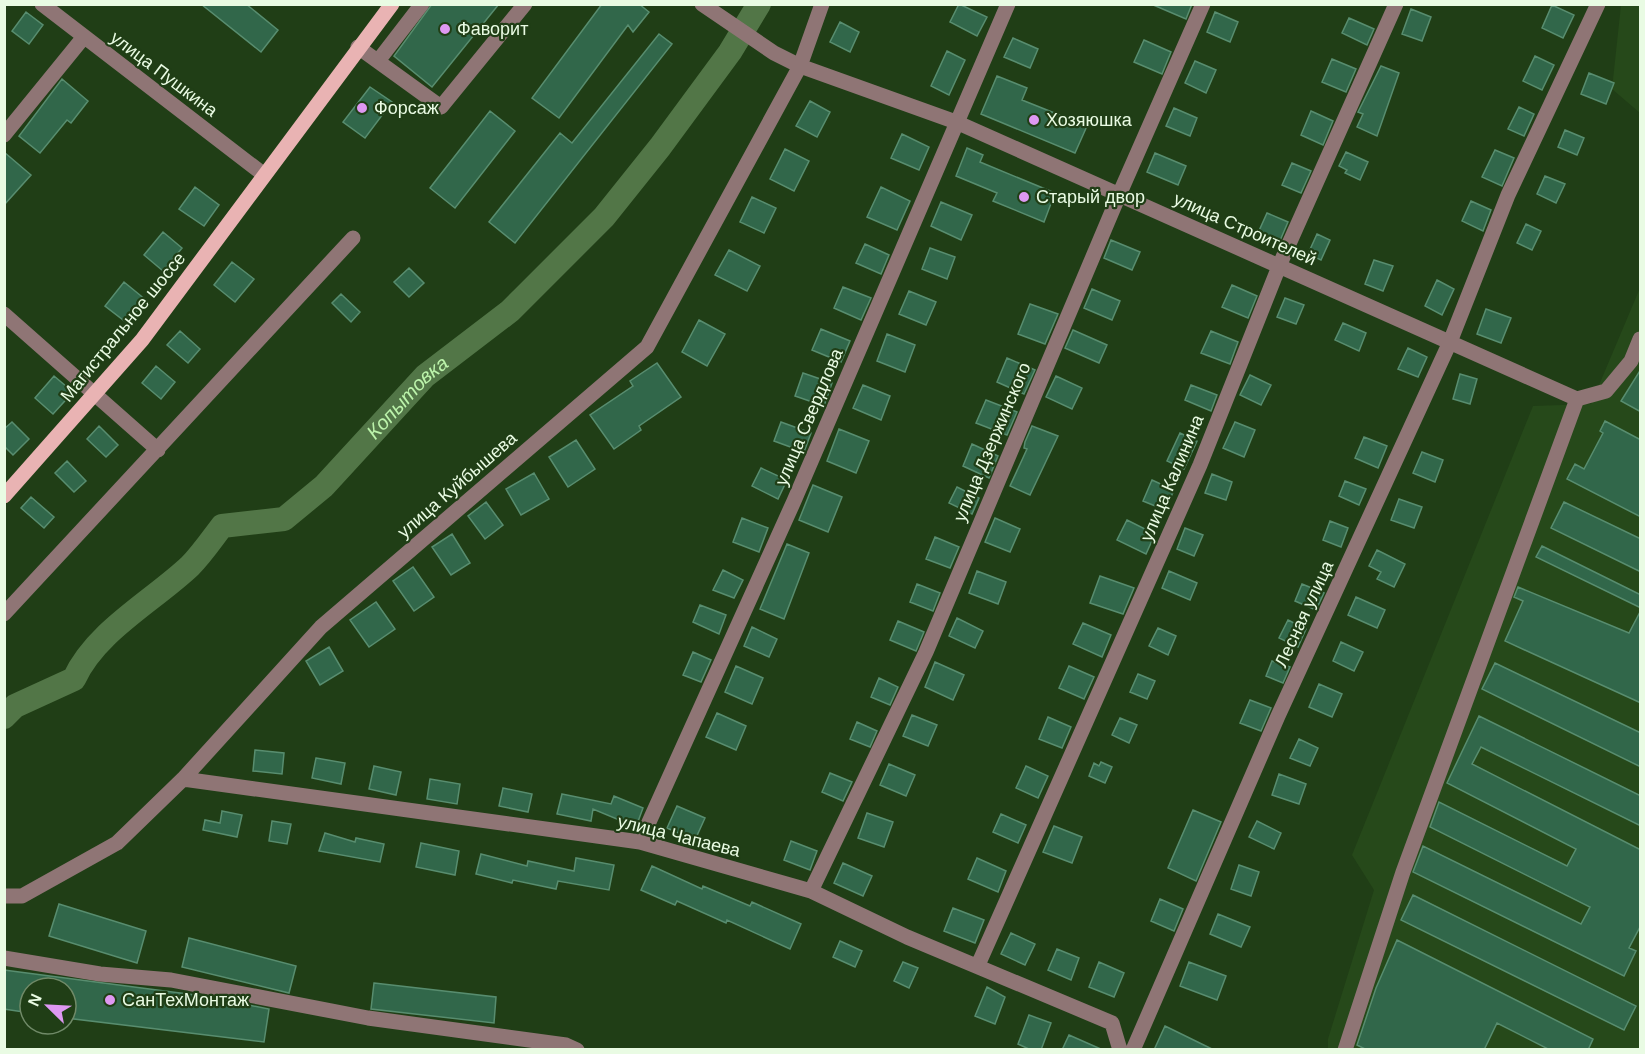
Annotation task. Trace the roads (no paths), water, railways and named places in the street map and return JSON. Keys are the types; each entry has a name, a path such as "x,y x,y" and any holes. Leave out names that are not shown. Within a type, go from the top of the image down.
{"main road":[{"name":"Магистральное шоссе","path":"4,496 96,395 142,340 198,267 263,174 392,4"}],"street":[{"name":"улица Пушкина","path":"42,4 83,38 263,174"},
{"path":"378,61 422,4"},
{"path":"358,47 441,107 525,4"},
{"name":"улица Строителей","path":"702,4 753,40 800,66 956,122 1280,264 1577,399"},
{"name":"улица Куйбышева","path":"4,897 22,896 117,843 183,779 321,627 647,347 800,66 822,4"},
{"name":"улица Свердлова","path":"640,842 794,501 1008,4"},
{"name":"улица Дзержинского","path":"811,891 926,652 1119,195 1203,4"},
{"name":"улица Калинина","path":"978,965 1200,465 1280,264 1396,4"},
{"name":"Лесная улица","path":"1133,1050 1278,716 1450,342 1508,195 1598,4"},
{"path":"4,135 83,38"},
{"path":"4,614 353,238"},
{"path":"4,315 158,450"},
{"path":"1345,1050 1403,872 1577,399 1606,391 1631,361 1641,339"},
{"name":"улица Чапаева","path":"183,779 640,842 811,891 907,937 1112,1023 1120,1050"},
{"path":"4,958 100,974 171,980 368,1018 566,1045 577,1050"}],"waterway":[{"name":"Копытовка","path":"4,717 15,706 74,679 96,646 126,618 190,566 222,526 284,519 324,486 425,376 510,311 604,217 660,147 730,52 759,4"}],"place":[{"name":"Фаворит","path":"445,29"},
{"name":"Форсаж","path":"362,108"},
{"name":"Хозяюшка","path":"1034,120"},
{"name":"Старый двор","path":"1024,197"},
{"name":"СанТехМонтаж","path":"110,1000"}]}
